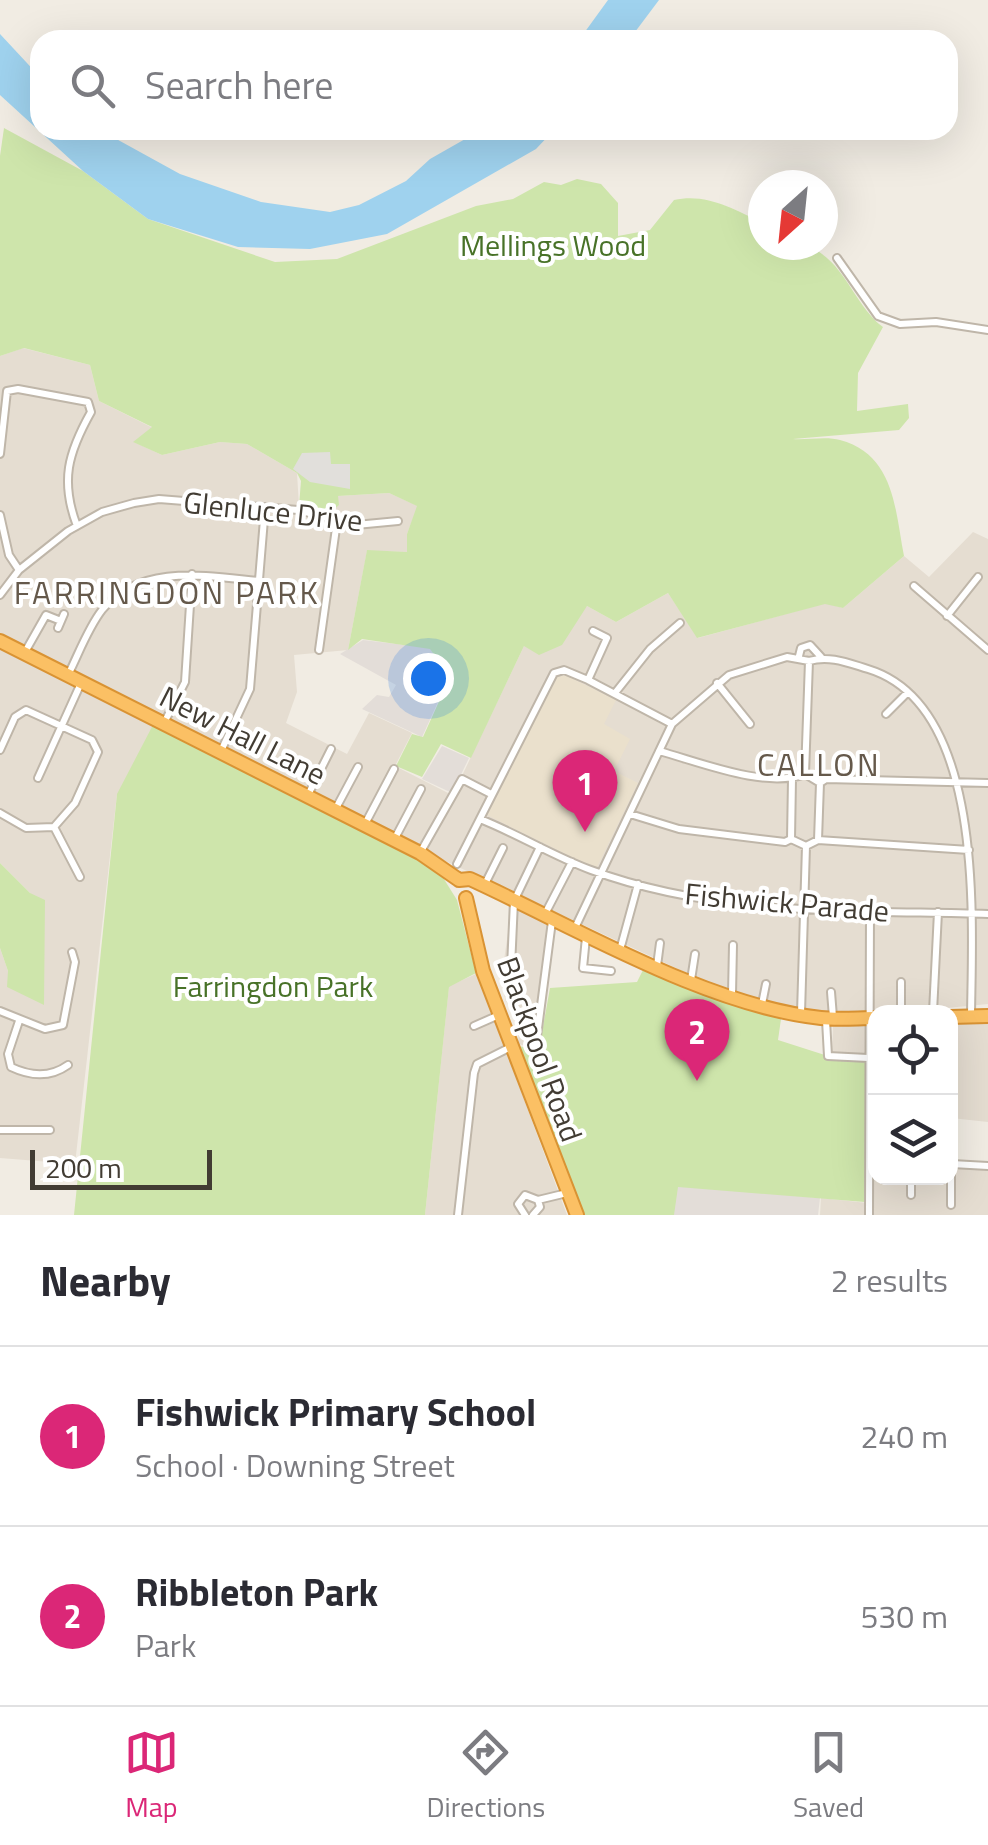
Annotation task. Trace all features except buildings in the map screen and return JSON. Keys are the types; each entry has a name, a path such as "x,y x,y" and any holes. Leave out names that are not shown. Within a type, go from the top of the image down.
{"highway":[{"name":"New Hall Lane","path":"0,641 420,853 472,888 514,901 691,980 762,1004 830,1019 868,1018"},
{"name":"Blackpool Road","path":"472,888 470,928 578,1215"},
{"path":"958,1017 988,1016"}],"street":[{"path":"838,259 878,316 888,322 936,322 988,330"},
{"path":"0,454 7,391 18,388 88,402 91,412 72,445 65,473 68,502 77,526"},
{"name":"Glenluce Drive","path":"0,595 19,570 77,526 102,512 158,498 298,510 356,525 398,521"},
{"path":"221,752 250,690 265,507"},
{"path":"0,515 10,556 19,570"},
{"path":"318,650 336,521"},
{"path":"68,674 106,606 139,584 192,574 259,581"},
{"path":"164,723 184,682 192,574"},
{"path":"948,616 978,577"},
{"path":"914,586 988,650"},
{"path":"25,653 46,615 61,621"},
{"path":"616,693 650,650 680,623"},
{"path":"588,680 607,638 593,631"},
{"path":"799,656 801,648 810,645 821,658"},
{"path":"610,971 583,968 580,933 601,873 672,724 717,683 764,662 799,656 810,661 821,658 876,671 907,694 938,732 958,782 969,850 971,1016"},
{"path":"805,774 810,661"},
{"path":"457,864 554,672 564,670 588,680 672,724"},
{"path":"38,778 82,681"},
{"path":"717,683 750,724"},
{"path":"886,714 907,694"},
{"path":"0,750 21,712 37,712 92,740 98,752 76,803 54,827 26,828 0,814"},
{"path":"308,796 331,748"},
{"path":"659,751 792,779 805,774"},
{"path":"336,810 358,766"},
{"path":"364,825 394,769"},
{"path":"805,774 820,783"},
{"path":"420,853 462,779 491,794"},
{"path":"791,839 792,779"},
{"path":"820,783 826,779 988,784"},
{"path":"818,840 820,783"},
{"path":"394,840 420,789"},
{"path":"630,814 679,829 785,842 791,839"},
{"name":"Fishwick Parade","path":"480,818 601,873 730,904 988,914"},
{"path":"54,827 80,877"},
{"path":"791,839 806,846"},
{"path":"806,846 818,840 969,850"},
{"path":"801,1014 806,846"},
{"path":"510,988 514,901 540,847"},
{"path":"472,888 503,848"},
{"path":"536,1044 548,917 572,862"},
{"path":"620,950 638,884"},
{"path":"870,910 872,1005"},
{"path":"934,1005 938,912"},
{"path":"657,966 660,943"},
{"path":"732,994 733,945"},
{"path":"0,1012 45,1028 63,1024 75,962 72,952"},
{"path":"691,980 695,954"},
{"path":"900,982 901,1005"},
{"path":"762,1004 766,984"},
{"path":"832,992 828,1056 868,1058"},
{"path":"474,1026 500,1015"},
{"path":"19,1021 8,1054 11,1067 50,1074 68,1065"},
{"path":"458,1215 477,1064 512,1046"},
{"path":"868,1095 869,1215"},
{"path":"0,1130 50,1130"},
{"path":"958,1164 988,1166"},
{"path":"910,1195 911,1185"},
{"path":"951,1185 951,1204"},
{"path":"538,1200 568,1193"},
{"path":"525,1215 518,1208 522,1197 532,1194 540,1207 533,1215"}],"shaded area":[{"path":"23,348 90,365 99,401 153,428 134,442 162,455 220,442 247,444 297,473 299,506 338,496 389,493 418,506 407,534 407,552 367,551 348,650 294,655 297,692 286,723 347,754 369,713 412,733 395,766 450,794 448,805 524,646 587,606 616,622 668,593 698,638 826,603 843,608 904,556 929,577 973,532 988,539 988,1004 868,1005 868,1016 834,1019 732,994 424,851 117,794 75,1164 0,1158 0,948 8,971 44,1004 43,949 30,893 0,863 0,356"},
{"path":"330,452 331,464 350,464 350,489 310,482 293,469 302,453"},
{"path":"363,640 430,648 449,678 422,737 362,709 377,695 389,697 396,685 340,654"},
{"path":"565,675 616,700 604,724 630,739 614,771 638,783 596,869 487,815 555,678"},
{"path":"442,746 469,758 452,793 422,779"},
{"path":"512,905 548,924 534,1044 526,1046 518,1044 520,1007 506,1002 501,981"},
{"path":"476,974 567,1215 425,1215 449,986"},
{"path":"988,1021 988,1122 958,1119 958,1023"},
{"path":"868,1024 868,1056 832,1052 833,1025"},
{"path":"868,1166 868,1185 958,1185 958,1166 988,1167 988,1215 820,1215 821,1198 867,1203"},
{"path":"676,1185 820,1198 818,1215 673,1215"}],"green space":[{"name":"Mellings Wood","path":"4,128 83,171 148,219 275,262 337,259 476,206 513,199 544,182 561,185 577,179 601,184 618,203 618,236 650,230 674,200 709,201 741,213 748,216 748,260 829,260 883,327 858,373 857,411 908,404 909,418 899,430 793,439 840,440 872,458 889,486 904,556 843,608 825,604 697,638 668,593 616,622 587,606 562,645 539,655 524,646 471,758 441,744 422,777 396,766 412,734 423,737 450,677 430,649 362,639 348,650 367,550 407,552 407,534 417,506 389,493 338,496 339,505 329,514 299,506 301,481 297,473 247,444 220,442 162,455 133,442 152,427 99,401 90,365 24,348 0,356 0,156"},
{"name":"Farringdon Park","path":"154,723 437,868 457,900 476,973 449,987 425,1215 74,1215 117,794"},
{"path":"0,863 30,893 45,900 44,1005 7,987 8,971 0,948"},
{"path":"645,966 781,1019 778,1040 831,1057 866,1060 865,1202 678,1187 674,1215 582,1215 516,1046 539,1049 550,988 637,982"}],"water":[{"path":"608,0 659,0 636,30 586,30"},
{"path":"0,34 30,66 30,122 0,95"},
{"path":"49,140 118,140 180,174 261,202 330,212 359,205 406,181 430,159 463,140 545,140 536,149 387,234 310,249 238,247 148,219 83,171"}],"place":[{"name":"Fishwick Primary School","path":"585,832"},
{"name":"Ribbleton Park","path":"697,1081"}],"district":[{"name":"FARRINGDON PARK","path":"167,592"},
{"name":"CALLON","path":"819,764"}]}
